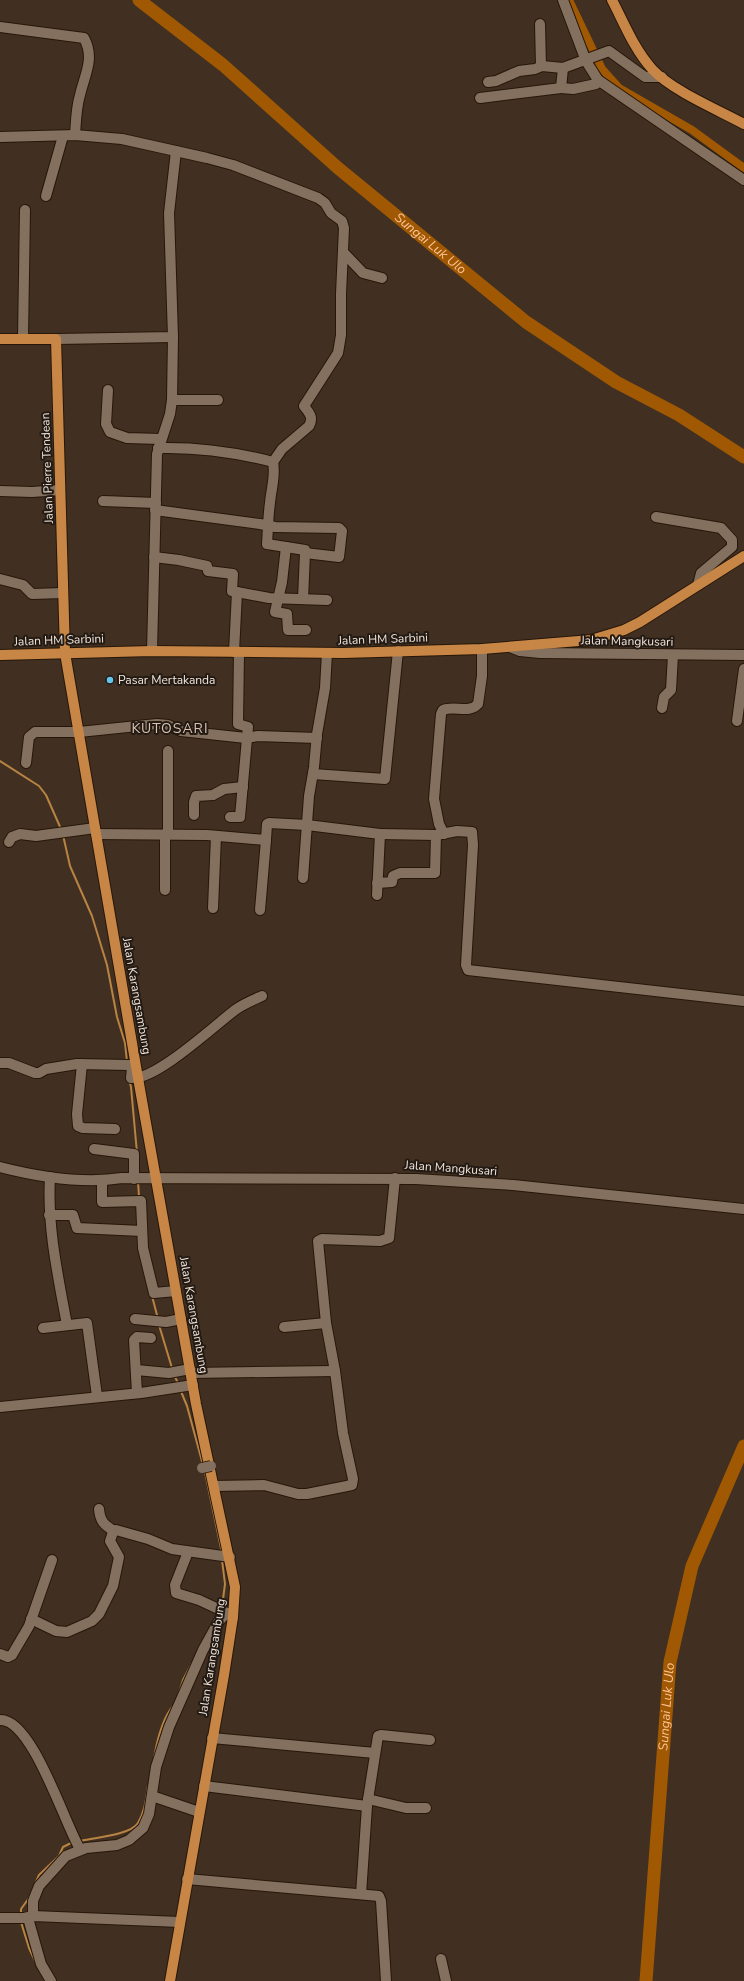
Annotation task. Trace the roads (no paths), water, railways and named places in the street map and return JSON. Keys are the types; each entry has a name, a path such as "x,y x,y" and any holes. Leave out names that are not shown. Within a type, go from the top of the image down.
{"main road":[{"path":"612,0 639,51 652,70 687,94 744,124"},
{"path":"0,339 56,338"},
{"name":"Jalan Pierre Tendean","path":"56,338 65,653"},
{"name":"Jalan HM Sarbini","path":"0,655 152,651 327,653 482,649 592,640 614,634 640,622 744,556"},
{"name":"Jalan Karangsambung","path":"65,653 190,1371 184,1387 214,1486 235,1587 226,1613 212,1738 170,1981"}],"street":[{"path":"563,0 598,80 744,180"},
{"path":"540,24 541,66"},
{"path":"0,27 84,38 89,47 90,63 80,95 75,135"},
{"path":"488,82 496,81 519,71 535,69 541,66 563,68 612,51 645,77 662,77"},
{"path":"561,88 563,68"},
{"path":"480,98 561,88 580,88 596,84 598,80"},
{"path":"0,137 75,135 122,139 233,165 322,200 331,213 342,221 343,224 341,335 338,353 304,406 311,415 311,422 309,426 282,449 273,462 274,482 268,526 267,544 305,550 305,553 339,557 341,529 268,526 155,507 103,501"},
{"path":"46,196 63,136"},
{"path":"152,651 155,507 159,443 170,414 172,400 173,337 169,213 176,151"},
{"path":"23,338 25,210"},
{"path":"343,252 363,273 382,278"},
{"path":"56,338 173,337"},
{"path":"108,390 106,424 110,432 127,438 234,453 273,462"},
{"path":"172,400 218,400"},
{"path":"0,491 32,492 60,490"},
{"path":"656,517 721,528 732,540 732,547 701,573 698,585"},
{"path":"286,547 275,612 287,614 288,630 306,630"},
{"path":"303,599 305,553"},
{"path":"154,557 194,563 207,566 208,571 233,574 232,591 278,599 327,600"},
{"path":"0,579 23,585 32,594 63,593"},
{"path":"230,817 240,817 248,727 238,724 237,652 233,642 237,592"},
{"name":"Jalan Mangkusari","path":"510,646 520,651 540,653 744,655"},
{"path":"377,883 392,882 393,876 400,873 435,873 440,824 434,799 441,714 443,710 449,708 470,709 478,704 482,676 482,649"},
{"path":"313,774 385,779 398,651"},
{"path":"303,878 316,738 325,688 327,653"},
{"path":"662,708 664,697 671,690 673,655"},
{"path":"736,721 744,669"},
{"path":"26,763 29,737 34,732 79,732 157,724 168,725 181,731 246,738 258,736 316,738"},
{"path":"164,890 168,751"},
{"path":"194,815 194,802 196,796 213,794 224,789 243,787"},
{"path":"260,910 268,823 307,825 380,834 440,834 469,831 473,834 468,970 744,1001"},
{"path":"9,842 12,837 20,834 36,836 95,831 216,836 266,840"},
{"path":"377,895 380,834"},
{"path":"213,908 216,836"},
{"path":"0,1062 10,1063 35,1073 46,1069 82,1064 126,1064 132,1067 131,1078 138,1078 155,1072 236,1009 262,996"},
{"path":"82,1064 77,1114 78,1126 84,1128 115,1129"},
{"path":"94,1149 134,1154 137,1179"},
{"name":"Jalan Mangkusari","path":"0,1167 50,1177 102,1181 122,1178 275,1180 396,1178 520,1186 744,1209"},
{"path":"50,1177 49,1215 54,1255 67,1325"},
{"path":"214,1486 264,1485 298,1494 307,1494 349,1487 352,1485 353,1479 343,1433 335,1371 326,1323 318,1241 322,1239 380,1241 389,1238 396,1178"},
{"path":"102,1181 102,1202 141,1201 144,1269 154,1294 176,1291"},
{"path":"49,1215 73,1215 77,1228 142,1231"},
{"path":"135,1319 166,1322 181,1319"},
{"path":"42,1328 85,1322 88,1325 97,1396"},
{"path":"284,1327 326,1323"},
{"path":"137,1393 135,1338 151,1338"},
{"path":"136,1370 169,1373 190,1371 335,1371"},
{"path":"0,1407 184,1387"},
{"path":"99,1509 100,1518 103,1524 114,1531 123,1531 148,1538 172,1549 229,1557"},
{"path":"31,1619 56,1631 67,1632 92,1621 99,1614 113,1586 119,1557 110,1540 114,1531"},
{"path":"51,1981 41,1964 26,1918 33,1901 43,1881 77,1844 117,1845 136,1836 146,1822 152,1796 156,1767 169,1727 203,1650 219,1620 226,1613 199,1600 180,1595 174,1590 176,1580 188,1552"},
{"path":"0,1654 8,1657 12,1654 31,1619 52,1560"},
{"path":"0,1720 8,1721 14,1725 32,1747 41,1762 68,1828 77,1844"},
{"path":"361,1894 368,1802 378,1736 381,1734 430,1740"},
{"path":"212,1738 375,1753"},
{"path":"204,1786 368,1802 406,1808 426,1808"},
{"path":"152,1796 199,1812"},
{"path":"187,1879 379,1896 381,1901 386,1981"},
{"path":"0,1918 180,1922"},
{"path":"441,1959 446,1981"}],"waterway":[{"name":"Sungai Luk Ulo","path":"139,0 223,65 338,168 526,322 616,382 679,415 744,457"},
{"path":"569,0 602,69 619,88 692,130 744,168"},
{"path":"0,761 39,786 46,795 61,829"},
{"path":"63,835 70,866 92,916 107,965 117,1017 125,1043 127,1062"},
{"path":"129,1080 131,1087 137,1153"},
{"path":"138,1181 139,1197"},
{"path":"152,1296 158,1319"},
{"path":"159,1325 172,1368"},
{"path":"174,1375 178,1383"},
{"path":"180,1389 187,1406 203,1465"},
{"name":"Sungai Luk Ulo","path":"646,1981 670,1662 692,1566 744,1446"},
{"path":"205,1472 222,1553"},
{"path":"222,1560 225,1584 222,1607"},
{"path":"178,1696 183,1680 192,1663"},
{"path":"154,1758 158,1737 163,1723 174,1705"},
{"path":"79,1841 120,1833 134,1827 138,1823 142,1814 148,1786"},
{"path":"21,1916 21,1909 29,1898 39,1875 59,1856 63,1847 73,1842"},
{"path":"21,1922 29,1948 36,1963"}],"place":[{"name":"Pasar Mertakanda","path":"110,680"}],"district":[{"name":"KUTOSARI","path":"170,728"}]}
